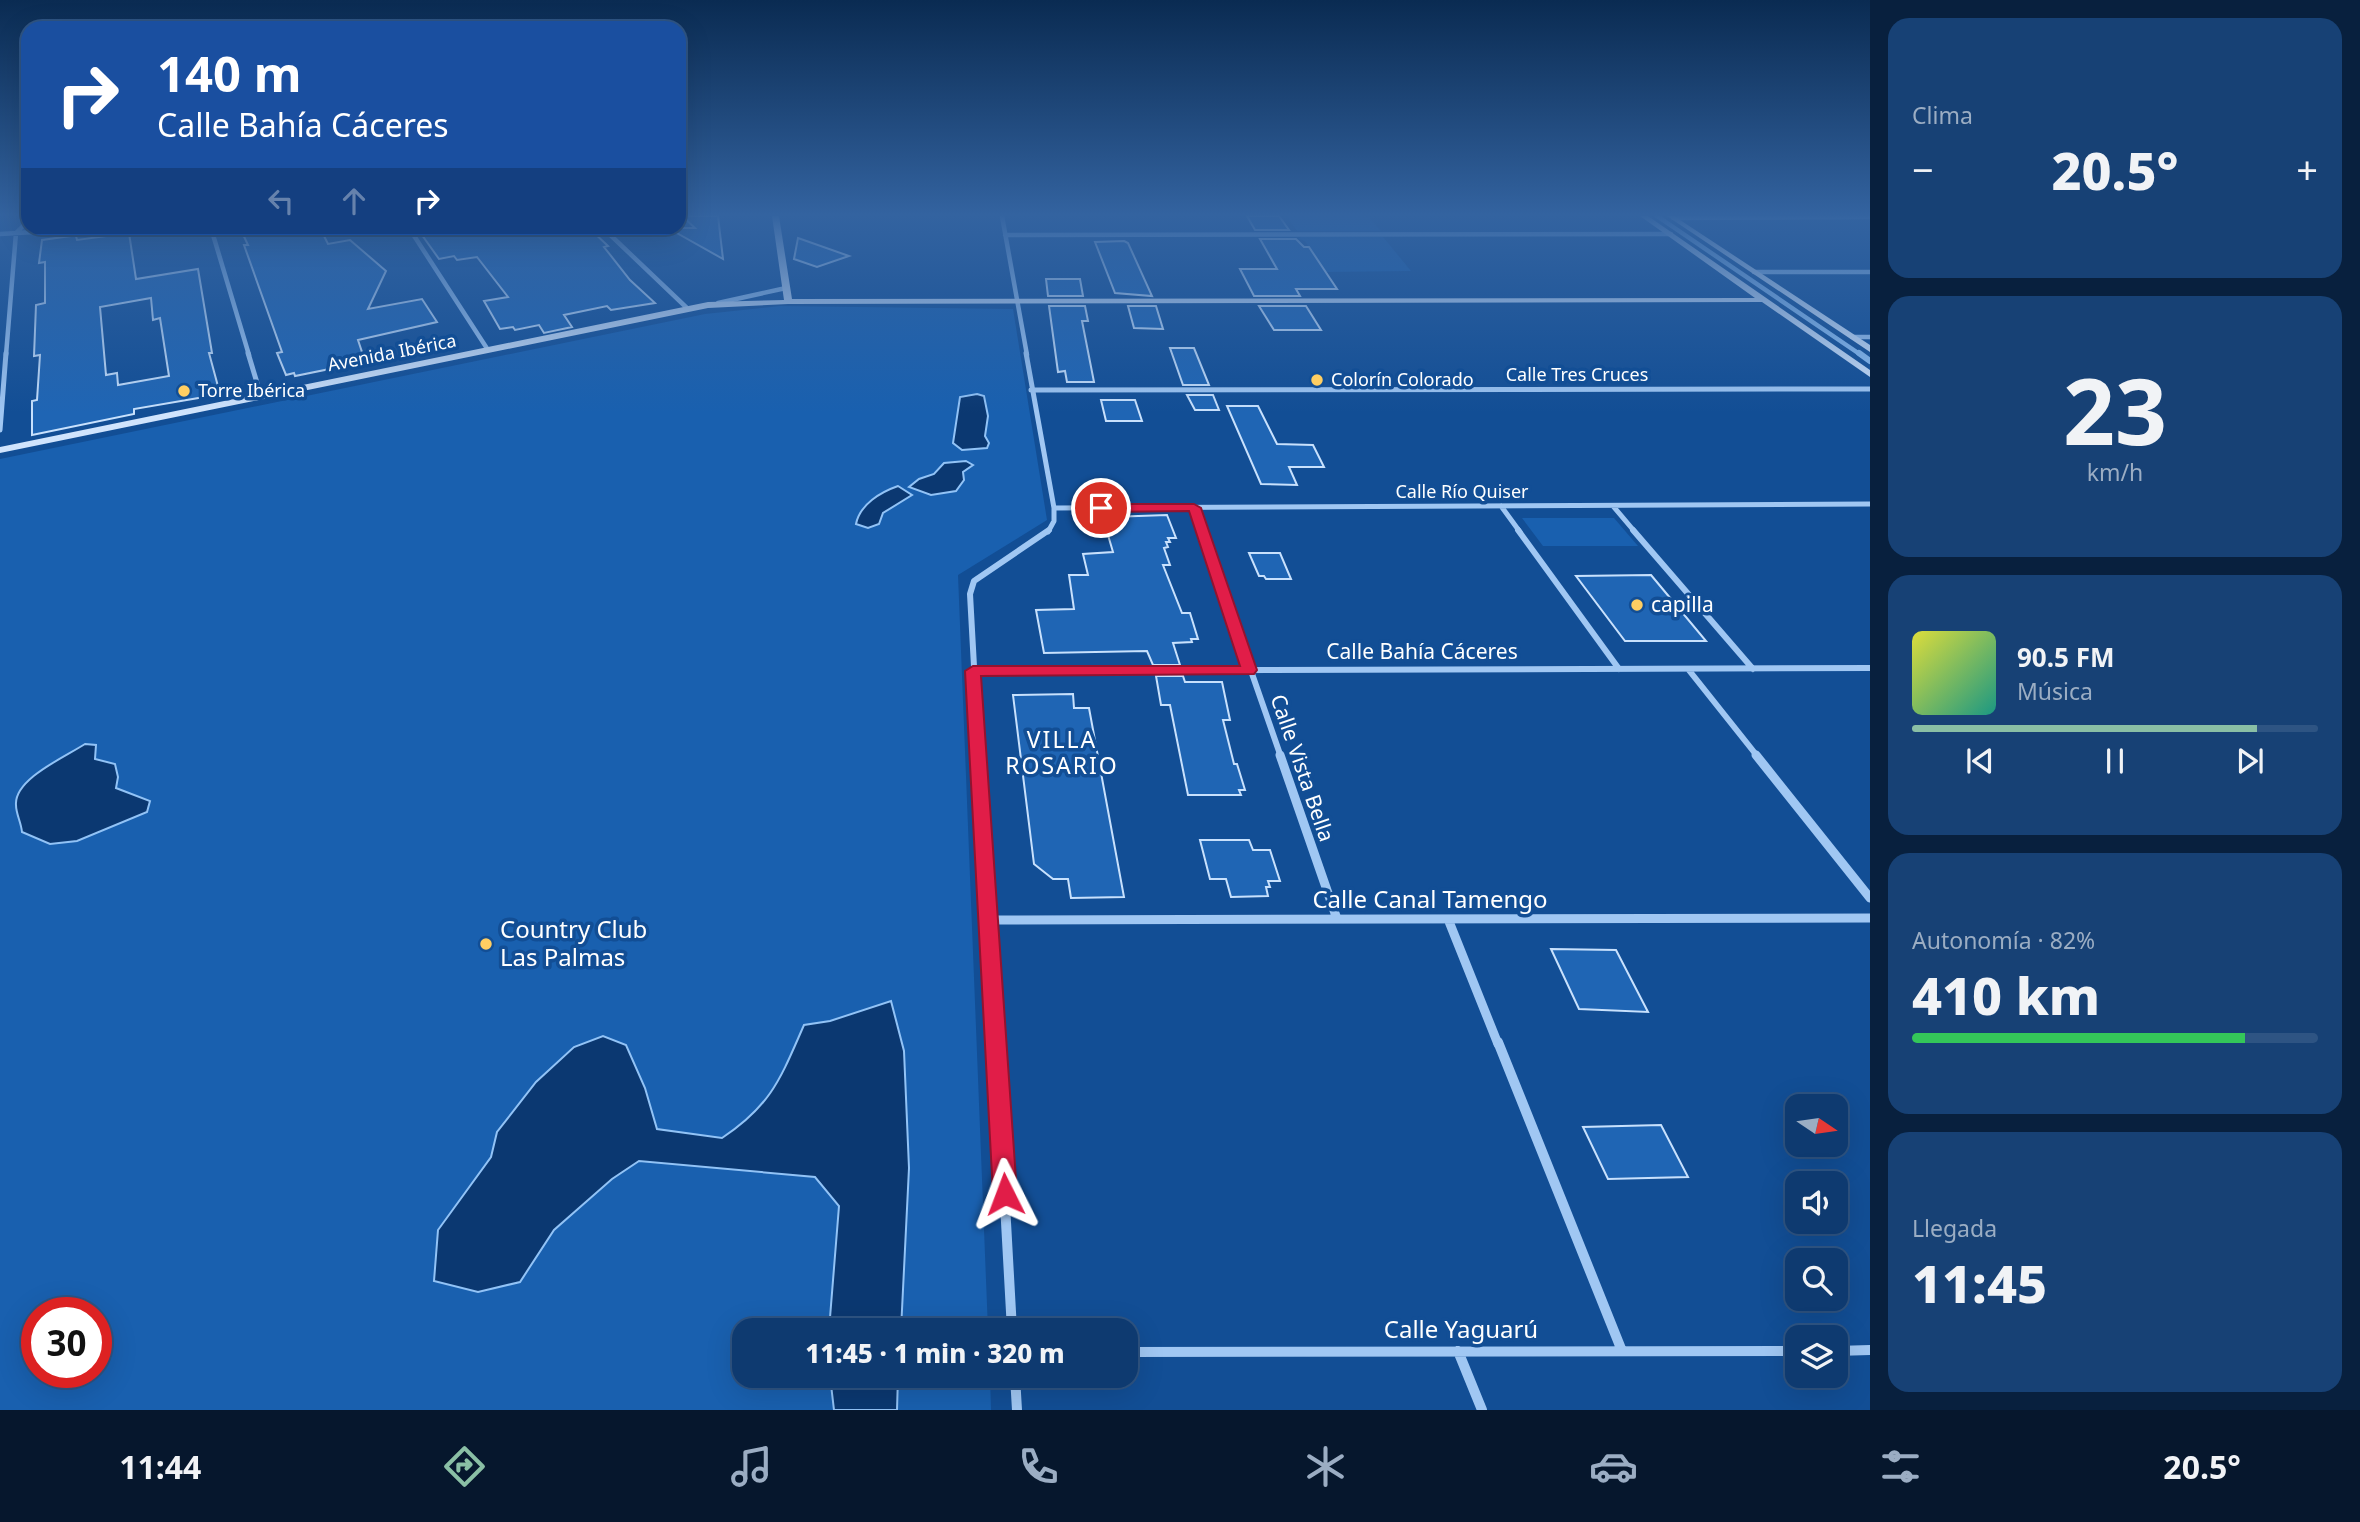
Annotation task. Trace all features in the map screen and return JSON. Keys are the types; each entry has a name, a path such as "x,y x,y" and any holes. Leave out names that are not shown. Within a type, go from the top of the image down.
{"street":[{"path":"0,430 12,282"},
{"path":"227,282 261,396"},
{"path":"444,282 488,350"},
{"path":"659,282 688,309"},
{"path":"785,282 788,302"},
{"path":"1011,1318 970,594 974,581 1048,532 1054,521 1054,508 1014,282"},
{"path":"1740,282 1870,374"},
{"path":"1768,282 1870,349"},
{"name":"Avenida Ibérica","path":"0,450 786,288"},
{"name":"Avenida Ibérica","path":"708,305 788,302 1795,300"},
{"path":"1852,337 1870,337"},
{"name":"Calle Tres Cruces","path":"1031,390 1870,389"},
{"name":"Calle Río Quiser","path":"1054,508 1870,505"},
{"path":"1502,506 1619,669"},
{"path":"1613,506 1753,668"},
{"name":"Calle Vista Bella","path":"1194,508 1337,919"},
{"name":"Calle Bahía Cáceres","path":"973,671 1870,668"},
{"path":"1688,669 1870,898"},
{"name":"Calle Canal Tamengo","path":"989,920 1870,918"},
{"path":"1448,919 1622,1351"},
{"path":"1848,1350 1870,1350"},
{"path":"1458,1351 1482,1410"},
{"name":"Calle Yaguarú","path":"1138,1352 1785,1351"},
{"path":"1016,1388 1017,1410"}],"shaded area":[{"name":"Country Club Las Palmas","path":"780,306 1013,309 1047,520 958,575 988,1318 732,1318 732,1388 990,1388 991,1410 0,1410 0,459 705,314"},
{"path":"977,394 984,396 988,416 985,436 989,443 987,448 962,450 953,443 960,397"},
{"path":"966,461 973,465 963,472 964,480 956,491 931,495 909,487 919,479 934,474 944,463"},
{"path":"898,486 912,495 883,513 879,524 868,528 856,524 862,510 878,495"},
{"path":"1522,518 1614,518 1638,546 1543,546"},
{"path":"85,744 96,745 95,759 115,764 118,777 116,788 150,801 147,812 77,841 50,844 22,832 16,805 23,786 42,770"},
{"path":"891,1001 904,1051 909,1168 902,1318 830,1318 839,1206 815,1177 639,1161 612,1179 554,1230 520,1282 478,1292 434,1281 438,1230 491,1157 497,1132 536,1082 574,1047 603,1036 626,1045 645,1088 657,1129 722,1138 753,1114 773,1089 804,1025 830,1021"},
{"path":"831,1388 898,1388 897,1410 834,1410"}],"building":[{"path":"45,282 200,282 212,353 209,353 219,390 210,396 134,409 134,414 32,435 32,401 37,400 40,355 34,356 36,305 45,303","holes":["151,298 153,320 160,318 169,376 118,385 117,373 106,375 100,307"]},
{"path":"257,282 381,282 368,309 422,299 437,322 358,340 363,355 354,364 295,376 294,373 286,375 277,353 282,352"},
{"path":"496,282 632,282 655,303 611,310 607,306 564,315 572,327 544,333 539,325 515,330 513,327 500,329 484,301 508,297"},
{"path":"1046,282 1080,282 1083,296 1048,296"},
{"path":"1111,282 1146,282 1152,296 1115,293"},
{"path":"1247,282 1332,282 1337,289 1296,289 1300,296 1254,296"},
{"path":"1049,306 1085,306 1088,321 1082,321 1094,382 1067,382 1065,371 1058,372"},
{"path":"1128,306 1156,306 1163,329 1134,328"},
{"path":"1259,306 1306,306 1321,330 1274,330"},
{"path":"1170,348 1194,348 1209,385 1183,385"},
{"path":"1187,395 1213,395 1219,410 1195,410"},
{"path":"1101,400 1135,400 1142,421 1106,421"},
{"path":"1227,406 1258,406 1277,444 1313,445 1324,467 1289,467 1297,485 1261,484"},
{"path":"1167,515 1176,538 1168,538 1170,542 1166,542 1168,547 1164,548 1170,565 1163,565 1182,613 1190,613 1198,639 1173,643 1180,665 1153,665 1147,651 1044,653 1036,610 1074,609 1069,575 1088,575 1083,554 1113,552 1108,535 1109,531 1114,531 1110,517"},
{"path":"1249,553 1280,553 1291,579 1266,579 1259,576"},
{"path":"1651,575 1706,641 1625,641 1576,576"},
{"path":"1156,676 1183,676 1185,682 1222,682 1230,720 1223,720 1234,764 1237,764 1245,790 1239,790 1241,795 1188,795 1170,705 1161,705"},
{"path":"1073,694 1074,708 1089,708 1124,897 1071,898 1068,879 1053,879 1034,864 1013,695"},
{"path":"1200,840 1249,840 1253,850 1270,850 1280,881 1268,881 1268,896 1231,897 1226,879 1210,879"},
{"path":"1551,949 1616,950 1648,1012 1579,1009"},
{"path":"1661,1125 1688,1177 1608,1179 1583,1127"}],"waterway":[{"path":"1754,282 1861,355"},
{"path":"1859,353 1870,361"}],"place":[{"name":"Colorín Colorado","path":"1317,380"},
{"name":"Torre Ibérica","path":"184,391"},
{"name":"capilla","path":"1637,605"},
{"name":"Country Club Las Palmas","path":"486,944"}],"district":[{"name":"VILLA ROSARIO","path":"1062,753"}],"route":[{"path":"1005,1194 973,671 1249,670 1194,508 1101,508"}]}
